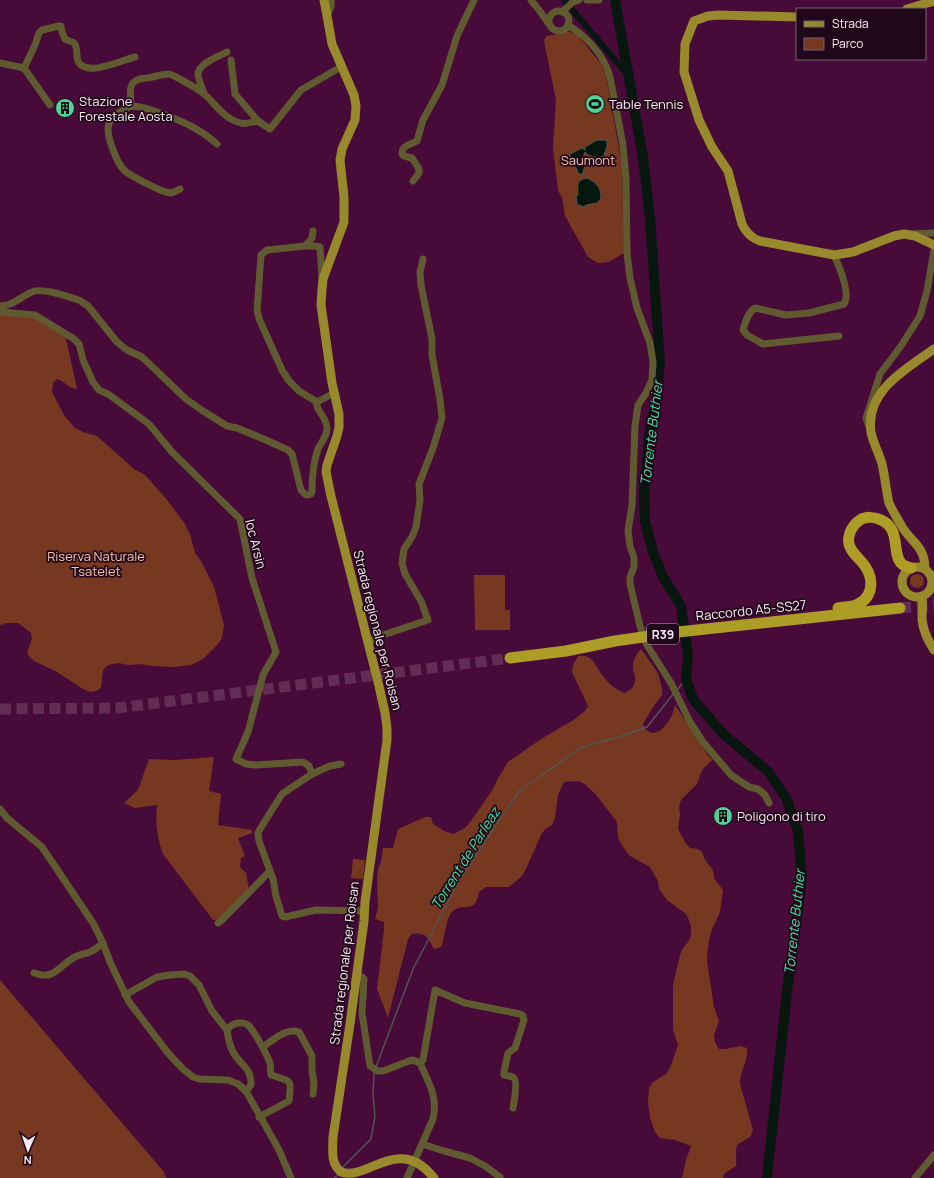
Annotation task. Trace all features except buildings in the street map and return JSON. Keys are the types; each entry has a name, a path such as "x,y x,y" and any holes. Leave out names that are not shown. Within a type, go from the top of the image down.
{"highway":[{"path":"815,617 836,608 854,605 866,597 870,590 871,583 869,575 865,566 851,549 849,539 850,530 863,518 880,519 888,523 893,532 898,558 902,564 917,568"},
{"name":"Raccordo A5-SS27","path":"510,658 566,651 615,641 678,632 900,608"}],"main road":[{"name":"Strada regionale per Roisan","path":"324,0 330,36 341,67 356,100 355,120 342,149 340,160 344,197 344,222 323,279 322,289 322,305 334,393 339,414 337,436 326,472 385,713 387,728 386,753 333,1137 332,1154 335,1166 339,1171 355,1178 390,1160 403,1158 415,1161"},
{"path":"911,8 934,2"},
{"path":"796,17 708,16 694,21 685,44 684,72 699,120 712,147 728,171 742,224 747,233 752,238 760,241 834,255 853,252 894,236 904,234 915,236 934,245"},
{"path":"934,349 899,374 884,388 872,411 871,423 871,432 883,466 890,504 903,528 921,549 924,556 917,568 905,573 902,580 906,591 911,595 922,618 930,644 934,650"},
{"path":"911,595 922,596 929,591 933,581 917,568"},
{"path":"922,596 922,618"},
{"path":"415,1161 425,1168 434,1178"}],"street":[{"path":"327,14 331,9 331,0"},
{"path":"413,181 419,173 419,169 412,158 402,154 402,150 405,146 416,141 423,120 442,85 457,36 474,0"},
{"path":"531,0 553,30 560,31 568,25 568,19 564,10"},
{"path":"587,0 598,0"},
{"path":"549,25 550,16 555,12 564,10 576,1"},
{"path":"568,25 577,31 602,58 607,66 610,77 623,145 626,178 627,253 630,278 637,308 650,343 653,362 652,380 638,405 632,505 628,531 634,562 630,584 640,626 647,645 671,683 690,722 703,742 731,776 749,787 758,789 765,795 769,803"},
{"path":"24,68 39,33 42,30 59,26 62,28 65,39 75,45 77,60 85,67 91,69 135,57"},
{"path":"204,93 198,71 202,65 227,52"},
{"path":"231,60 235,94 258,122 270,129 301,90 341,67"},
{"path":"0,63 24,68 50,105"},
{"path":"131,106 130,88 132,83 142,78 170,74 178,77 204,93 215,106 230,119 244,125 258,122"},
{"path":"180,189 173,193 166,192 132,176 124,170 110,140 108,128 115,115 131,106 141,106 186,122 207,134 217,144"},
{"path":"305,246 312,238 313,231"},
{"path":"904,234 934,233"},
{"path":"922,239 934,239"},
{"path":"317,402 299,391 289,381 282,370 260,321 257,311 261,255 267,250 305,246 320,247 321,273 323,279"},
{"path":"871,432 866,418 880,374 901,346 920,316 927,292 934,250"},
{"path":"834,255 845,286 847,300 844,304 809,313 786,315 755,308 752,309 743,330 763,344 839,336"},
{"path":"368,643 377,637 428,620 421,601 405,574 402,562 404,549 412,537 416,527 420,500 419,484 433,448 442,418 432,355 432,339 420,278 423,259"},
{"path":"0,306 12,304 36,290 46,291 83,302 88,306 117,342 127,350 142,357 186,399 227,426 238,428 288,450 292,454 301,490 305,495 311,494 312,492 312,472 318,450 327,428 324,418 316,406 317,402"},
{"name":"loc Arsin","path":"0,312 36,315 74,339 79,344 82,360 93,382 99,390 108,394 149,424 172,452 240,519 252,578 276,652 263,675 248,732 236,759 246,764 256,765 303,762 309,766 312,774"},
{"path":"317,402 334,393"},
{"path":"341,764 330,766 312,774 282,794 258,833 259,841 273,879 282,916 285,917 316,910 364,911"},
{"path":"0,809 7,818 42,847 93,923 124,992 168,1053 186,1073 193,1077 199,1079 232,1081 246,1091 259,1117 279,1150 291,1178"},
{"path":"218,923 270,871"},
{"path":"34,973 48,975 55,972 73,958 96,949 103,943"},
{"path":"124,992 157,977 184,974 190,976 199,985 212,1012 226,1030 233,1052 245,1066 250,1077 251,1086 246,1091"},
{"path":"356,976 364,979 362,1013 369,1062 375,1070 382,1071 413,1060 420,1063 433,1093 435,1102 433,1119 407,1178"},
{"path":"420,1063 423,1060 435,990 465,1003 520,1014 523,1016 524,1020 515,1048 508,1053 504,1072 504,1075 515,1079 516,1084 513,1108"},
{"path":"226,1030 232,1024 241,1022 248,1025 263,1047 270,1063 271,1075 285,1078 289,1081 291,1088 289,1101 259,1117"},
{"path":"263,1047 284,1033 294,1031 299,1032 312,1056 314,1084 313,1094"},
{"path":"422,1144 470,1158 485,1166 500,1177"},
{"path":"915,1178 934,1155"}],"green space":[{"name":"Saumont","path":"568,31 576,34 585,44 601,64 606,76 622,165 624,253 609,262 598,263 588,257 565,216 562,197 558,191 553,148 556,100 544,41 546,36"},
{"name":"Riserva Naturale Tsatelet","path":"0,313 35,317 65,335 77,388 71,387 57,379 53,383 52,391 64,415 75,428 97,436 134,469 145,475 163,495 185,524 190,534 195,553 201,561 214,587 224,625 222,638 203,659 191,665 173,667 118,663 108,665 103,670 101,688 90,692 57,672 34,661 27,653 32,639 31,633 18,623 7,623 0,625"},
{"path":"917,574 922,576 924,581 922,586 917,588 912,586 910,581 912,576"},
{"path":"474,575 505,575 505,610 510,610 510,630 475,630"},
{"path":"641,649 658,673 662,688 662,695 643,724 646,729 654,733 662,729 671,717 675,705 710,758 713,759 702,770 697,784 681,800 679,807 680,814 678,829 690,848 700,850 713,870 714,878 723,890 720,912 711,932 707,961 714,1007 719,1021 714,1035 715,1042 719,1049 740,1046 747,1048 740,1084 753,1130 750,1137 737,1145 736,1166 724,1174 723,1178 682,1178 691,1146 675,1140 660,1138 655,1132 650,1118 648,1103 649,1088 653,1082 666,1074 670,1068 678,1045 673,1030 673,985 680,955 691,936 689,920 686,914 667,900 659,889 658,881 650,867 630,856 621,844 618,837 617,822 597,796 586,785 579,781 564,782 558,795 555,818 552,825 545,829 541,835 521,877 509,887 486,887 479,892 475,904 456,909 452,912 448,919 441,947 434,949 424,935 412,934 408,939 388,1018 377,989 384,922 375,919 378,908 377,877 383,848 393,848 398,829 425,817 431,817 433,824 446,832 454,834 466,827 493,789 508,762 541,739 575,719 586,710 588,706 572,672 573,665 578,656 586,656 591,659 610,684 624,693 631,689 634,685 635,676 633,664"},
{"path":"214,757 209,791 221,794 218,825 252,830 252,833 238,838 245,856 241,858 240,867 246,873 249,889 220,919 213,920 163,854 157,830 157,805 135,808 124,803 138,790 149,759 174,760"},
{"path":"353,859 365,860 363,879 351,878"},
{"path":"0,980 164,1172 166,1178 0,1178"}],"shaded area":[{"path":"597,140 606,140 607,142 604,156 598,158 588,155 585,152 582,160 585,166 582,175 578,173 570,158 570,154 582,148 585,150 585,147"},
{"path":"587,178 598,187 601,199 598,202 583,207 577,204 576,196 578,195 579,182"}],"waterway":[{"path":"564,0 628,75"},
{"name":"Torrente Buthier","path":"615,0 643,157 650,218 660,362 657,396 650,428 644,494 645,521 653,552 663,577 681,606 688,656 686,679 693,699 723,734 768,771 786,798 798,831 802,878 787,991 767,1178"},
{"name":"Torrent de Parleaz","path":"678,689 686,679"},
{"name":"Torrent de Parleaz","path":"376,1067 413,969 459,881 519,791 582,747 619,737 647,727 674,693"},
{"name":"Torrent de Parleaz","path":"342,1168 371,1139 375,1116 373,1095 374,1073"},
{"name":"Torrent de Parleaz","path":"334,1178 339,1174"}],"tunnel":[{"path":"900,608 934,605"},
{"path":"0,709 117,708 510,658"}],"place":[{"name":"Table Tennis","path":"595,104"},
{"name":"Stazione Forestale Aosta","path":"65,108"},
{"name":"Poligono di tiro","path":"723,816"}]}
